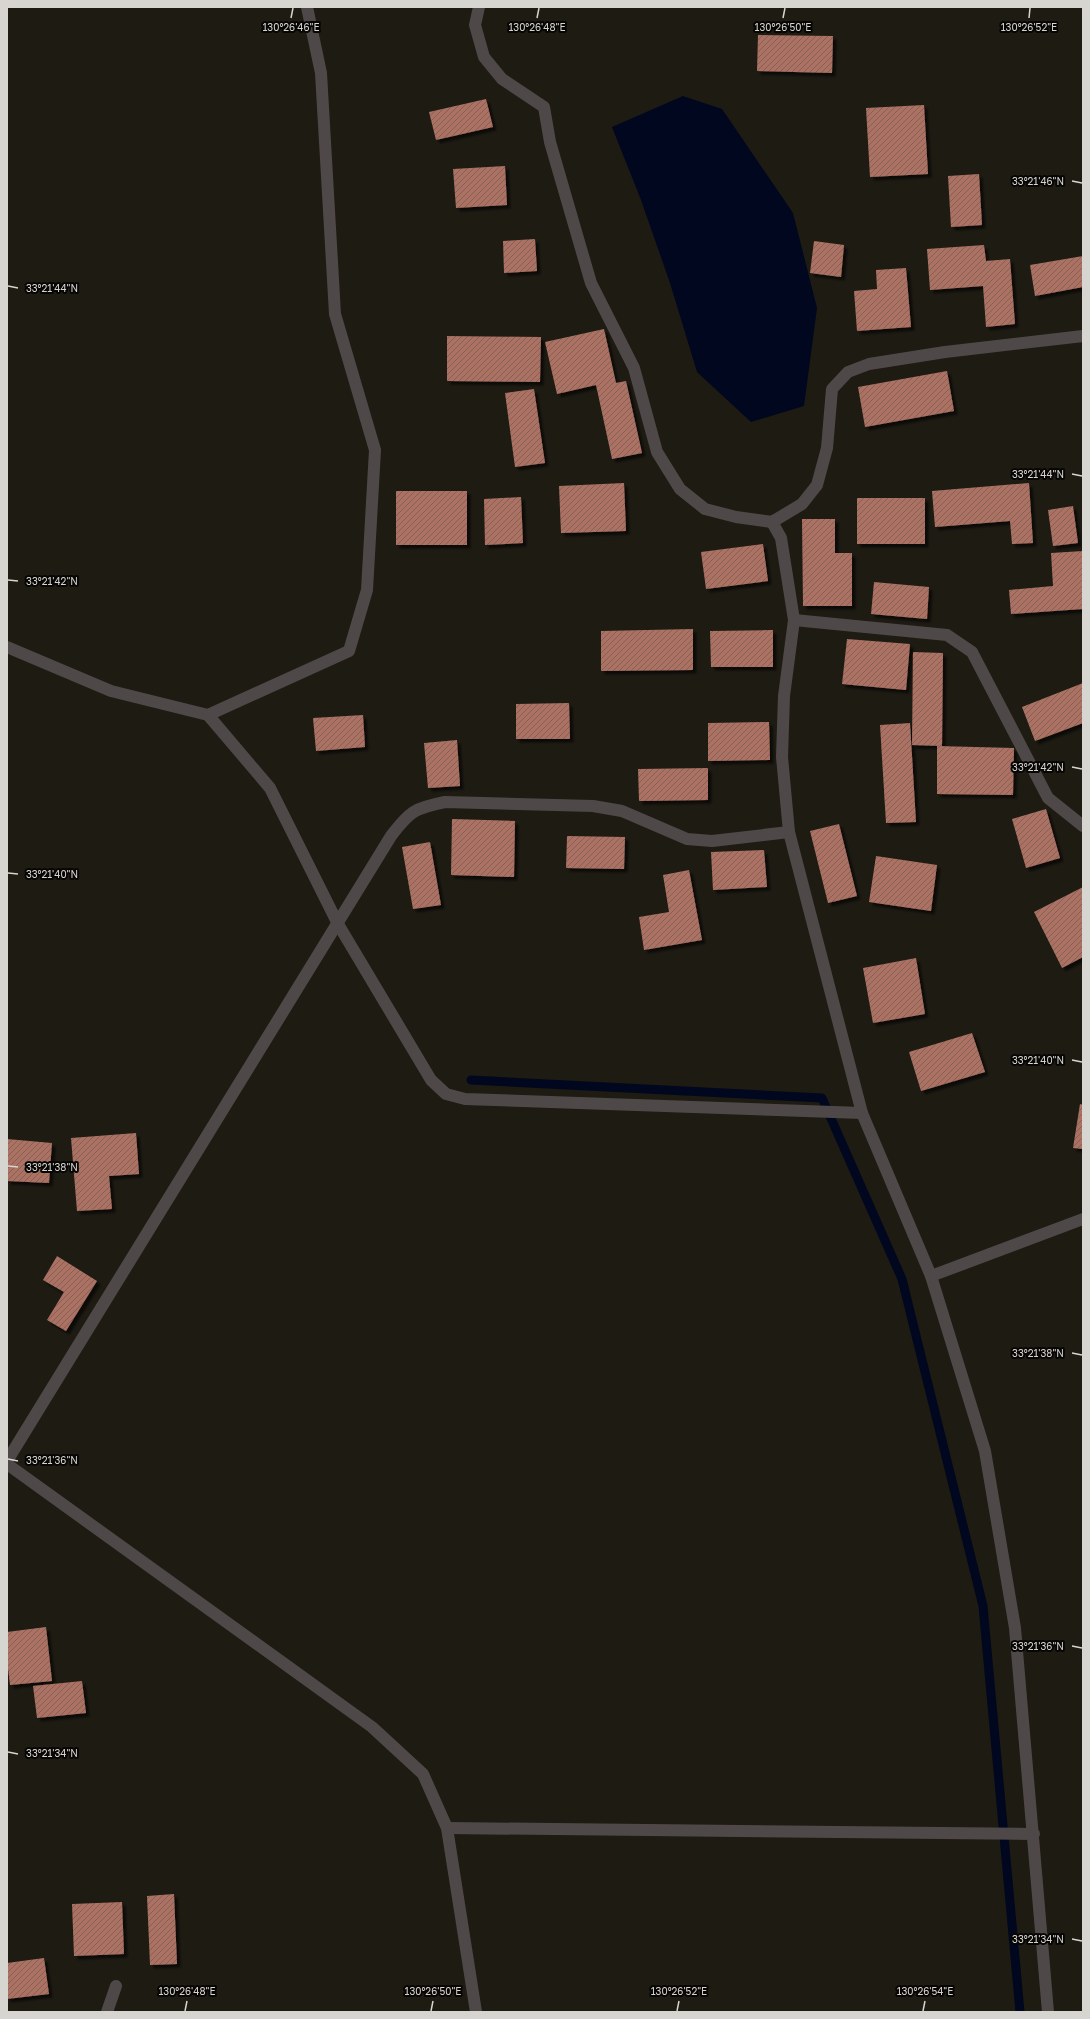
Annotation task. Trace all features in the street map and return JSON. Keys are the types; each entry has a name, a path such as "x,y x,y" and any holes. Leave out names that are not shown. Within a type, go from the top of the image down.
{"street":[{"path":"208,715 349,650 367,590 375,450 335,314 321,73 306,7"},
{"path":"479,7 475,26 484,57 502,79 544,107 550,142 591,283 634,368 658,452 680,490 705,509 736,517 772,522 802,504 817,485 827,448 832,389 848,372 870,364 945,352 1083,336"},
{"path":"772,522 781,538 794,620 784,696 782,757 789,832 862,1113 931,1276 985,1451 1015,1628 1034,1834 1048,2012"},
{"path":"794,620 947,635 972,652 1048,798 1083,826"},
{"path":"7,647 111,692 208,715 270,788 338,924 431,1080 446,1094 465,1099 862,1113"},
{"path":"476,2012 447,1828 424,1774 372,1726 7,1463 391,836 405,817 422,806 445,802 593,806 622,811 687,839 712,841 789,832"},
{"path":"931,1276 1083,1219"},
{"path":"447,1828 1034,1834"},
{"path":"107,2012 116,1986"}],"water":[{"path":"683,96 722,109 793,213 817,308 804,406 751,422 697,372 670,283 641,200 612,127"}],"building":[{"path":"758,35 833,36 832,73 757,71"},
{"path":"486,99 493,127 436,140 429,112"},
{"path":"924,105 928,174 870,177 866,108"},
{"path":"505,166 507,205 456,208 453,169"},
{"path":"979,174 982,225 951,227 948,176"},
{"path":"535,239 537,271 504,273 503,241"},
{"path":"814,241 844,245 841,277 810,273"},
{"path":"984,245 986,261 1010,259 1015,324 986,327 983,286 930,290 927,249"},
{"path":"1083,256 1083,287 1035,296 1030,265"},
{"path":"906,268 911,327 857,331 854,291 877,289 876,270"},
{"path":"604,329 616,383 626,381 642,453 612,459 596,385 557,394 545,342"},
{"path":"447,336 541,337 540,382 447,381"},
{"path":"947,371 954,411 865,427 858,387"},
{"path":"534,389 545,463 515,467 505,393"},
{"path":"624,483 626,531 561,533 559,486"},
{"path":"1029,483 1033,543 1012,544 1010,521 935,527 932,491"},
{"path":"396,491 467,491 467,545 396,545"},
{"path":"521,497 523,543 485,545 484,499"},
{"path":"857,498 925,498 925,544 857,544"},
{"path":"1073,506 1078,543 1053,546 1048,510"},
{"path":"802,519 835,519 835,553 852,553 852,606 803,606"},
{"path":"763,544 768,581 706,589 701,552"},
{"path":"1083,551 1083,609 1011,614 1009,590 1053,586 1051,553"},
{"path":"874,582 929,587 927,619 871,614"},
{"path":"693,629 693,670 601,671 601,631"},
{"path":"773,630 773,667 711,667 710,631"},
{"path":"847,639 910,644 906,690 842,684"},
{"path":"913,652 943,653 942,746 912,745"},
{"path":"1083,683 1083,723 1035,741 1022,707"},
{"path":"569,703 570,739 516,739 516,704"},
{"path":"363,715 365,747 316,751 313,718"},
{"path":"769,722 770,760 708,761 708,723"},
{"path":"910,723 916,822 886,823 880,725"},
{"path":"457,740 460,786 428,788 424,743"},
{"path":"937,746 1014,748 1013,795 937,794"},
{"path":"708,768 708,800 639,801 638,769"},
{"path":"1046,809 1060,858 1026,868 1012,819"},
{"path":"452,819 515,821 514,877 451,875"},
{"path":"839,824 857,896 828,903 810,831"},
{"path":"567,836 625,837 624,869 566,868"},
{"path":"430,842 441,905 413,909 402,847"},
{"path":"764,850 767,887 713,890 711,852"},
{"path":"876,856 937,865 931,911 869,902"},
{"path":"689,870 702,940 644,950 639,917 669,912 663,875"},
{"path":"1083,887 1083,957 1062,968 1034,912"},
{"path":"916,958 925,1014 873,1023 863,968"},
{"path":"972,1033 985,1072 921,1091 909,1052"},
{"path":"1080,1104 1083,1105 1083,1149 1073,1148"},
{"path":"136,1133 139,1174 109,1176 112,1209 77,1211 71,1138"},
{"path":"7,1139 52,1143 49,1183 7,1181"},
{"path":"57,1256 97,1281 66,1331 47,1320 64,1292 43,1280"},
{"path":"46,1627 52,1681 10,1685 7,1660 7,1632"},
{"path":"82,1681 86,1713 37,1718 33,1686"},
{"path":"174,1894 177,1964 150,1965 147,1896"},
{"path":"122,1902 124,1954 74,1956 72,1904"},
{"path":"44,1958 49,1994 7,1999 7,1963"}],"waterway":[{"path":"471,1080 822,1098 902,1279 983,1606 1020,2012"}]}
